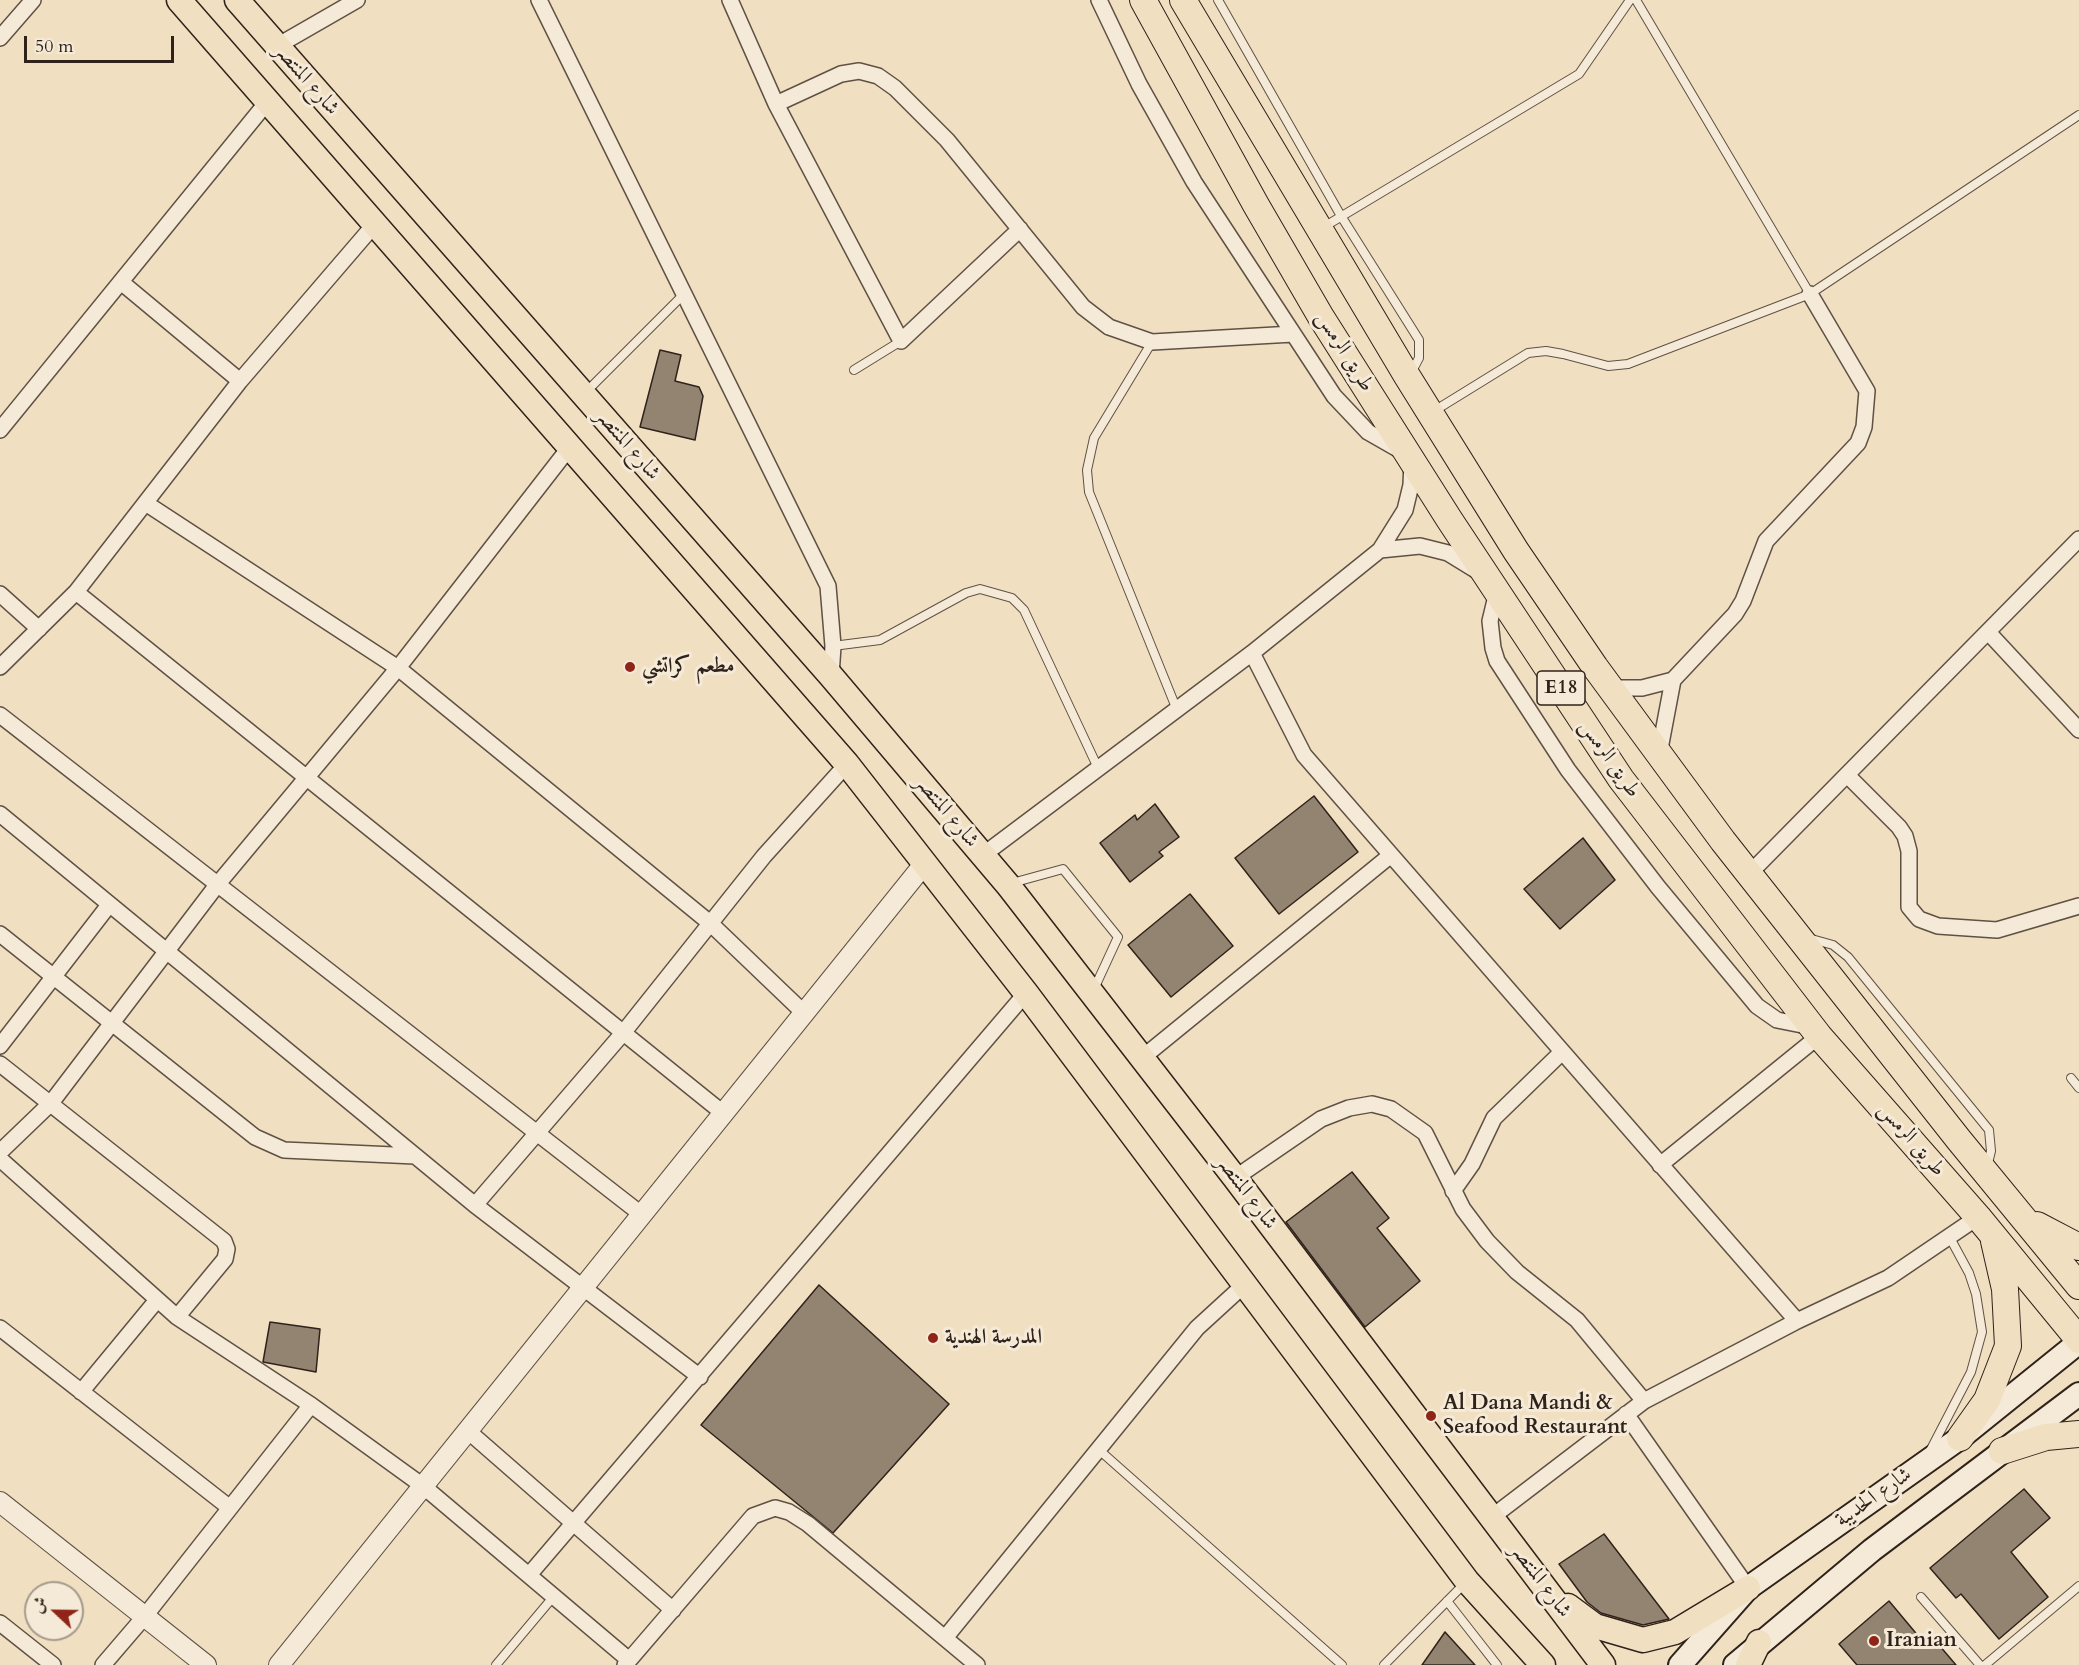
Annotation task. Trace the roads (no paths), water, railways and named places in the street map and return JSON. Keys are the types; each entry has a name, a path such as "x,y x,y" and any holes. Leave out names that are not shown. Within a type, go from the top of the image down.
{"highway":[{"name":"طريق الرمس","path":"1143,0 1262,215 1409,458 1621,779 1815,1031 1985,1225 2079,1341"},
{"name":"طريق الرمس","path":"1183,0 1318,231 1407,376 1516,551 1610,688 1749,874 2079,1286"},
{"path":"2028,1220 2079,1247"},
{"path":"1960,1438 1987,1400 2008,1346 2005,1289 1985,1225"},
{"path":"2002,1451 2046,1437 2079,1434"}],"main road":[{"name":"شارع المنتصر","path":"179,0 847,764 1026,993 1467,1581 1541,1663"},
{"name":"شارع المنتصر","path":"237,0 831,676 1008,885 1235,1178 1603,1665"},
{"name":"شارع الحديبة","path":"1680,1665 1748,1588 1960,1438 2079,1341"},
{"name":"شارع الحديبة","path":"1735,1665 1759,1642 1872,1550 2079,1394"},
{"path":"1546,1589 1595,1626 1642,1640 1675,1632 1748,1588"},
{"path":"1748,1665 1759,1642"}],"street":[{"path":"0,38 33,0"},
{"path":"277,46 357,0"},
{"path":"538,0 828,586 833,646 831,676"},
{"path":"730,0 776,104 902,341 1020,230"},
{"path":"983,855 1252,653 1380,550 1406,510 1411,486 1409,458 1380,441 1355,421 1334,396 1216,218 1172,146 1099,0"},
{"path":"776,104 841,74 859,71 878,76 895,88 947,140 1083,307 1099,321 1152,342 1293,334"},
{"path":"0,430 268,101"},
{"path":"0,667 76,592 147,504 240,381 374,225"},
{"path":"121,282 240,381"},
{"path":"1610,688 1642,688 1673,680 1736,614 1766,541 1858,443 1864,428 1867,391 1810,294"},
{"path":"0,1152 51,1103 217,885 398,668 569,448"},
{"path":"147,504 398,668 710,923 804,1013"},
{"path":"1749,874 2079,540"},
{"path":"1380,550 1420,546 1448,553 1492,584 1491,621 1493,648 1497,661 1568,770 1658,887 1757,1006 1777,1020 1815,1031"},
{"path":"76,592 723,1113"},
{"path":"0,594 39,628"},
{"path":"1988,632 2079,730"},
{"path":"1252,653 1304,755 1797,1321"},
{"path":"1659,754 1673,680"},
{"path":"0,715 641,1214"},
{"path":"475,1205 623,1033 764,856 847,764"},
{"path":"1847,775 1899,827 1905,836 1909,851 1910,907 1919,919 1938,926 1997,930 2079,906"},
{"path":"0,814 475,1205 700,1377"},
{"path":"1142,1058 1390,855"},
{"path":"279,1665 926,863"},
{"path":"0,1046 110,905"},
{"path":"0,934 255,1137 284,1150 415,1156"},
{"path":"529,1575 1026,993"},
{"path":"1660,1165 1815,1031"},
{"path":"1454,1191 1472,1164 1494,1118 1562,1052"},
{"path":"0,1064 224,1241 227,1249 225,1259 177,1317"},
{"path":"1235,1178 1321,1119 1349,1108 1372,1104 1391,1109 1425,1133 1463,1209 1487,1240 1517,1272 1577,1320 1644,1401"},
{"path":"0,1159 177,1317 311,1405 423,1486 554,1596 627,1663 753,1516 775,1508 789,1512 808,1524 977,1665"},
{"path":"1491,1517 1644,1401 1797,1321 1888,1278 1949,1236 1985,1225"},
{"path":"945,1638 1197,1328 1245,1285"},
{"path":"81,1392 158,1300"},
{"path":"0,1328 230,1509"},
{"path":"103,1665 145,1616 311,1405"},
{"path":"1626,1414 1748,1588"},
{"path":"468,1431 673,1610"},
{"path":"0,1502 206,1665"},
{"path":"0,1623 53,1665"}],"lane":[{"path":"1218,0 1341,216 1419,340 1419,358 1407,376"},
{"path":"1318,231 1579,74 1630,0"},
{"path":"1636,0 1810,294"},
{"path":"1431,413 1528,353 1546,351 1608,366 1628,364 1810,294 2079,115"},
{"path":"583,395 684,294"},
{"path":"854,370 902,341"},
{"path":"1152,342 1094,438 1087,470 1089,492 1177,710"},
{"path":"833,646 880,640 966,593 980,589 1012,598 1024,610 1098,768"},
{"path":"1008,885 1063,869 1119,937 1092,993"},
{"path":"2071,1078 2079,1088"},
{"path":"1924,1464 1971,1372 1982,1332 1976,1294 1969,1273 1949,1236"},
{"path":"1098,1449 1342,1665"},
{"path":"1384,1665 1467,1581"},
{"path":"1985,1665 2079,1586"},
{"path":"496,1665 554,1596"},
{"path":"1921,1597 1980,1665"},
{"path":"1447,1601 1491,1661 1497,1665"}],"place":[{"name":"مطعم كراتشي","path":"630,667"},
{"name":"المدرسة الهندية","path":"933,1338"},
{"name":"Al Dana Mandi & Seafood Restaurant","path":"1431,1416"},
{"name":"Iranian","path":"1874,1641"}]}
